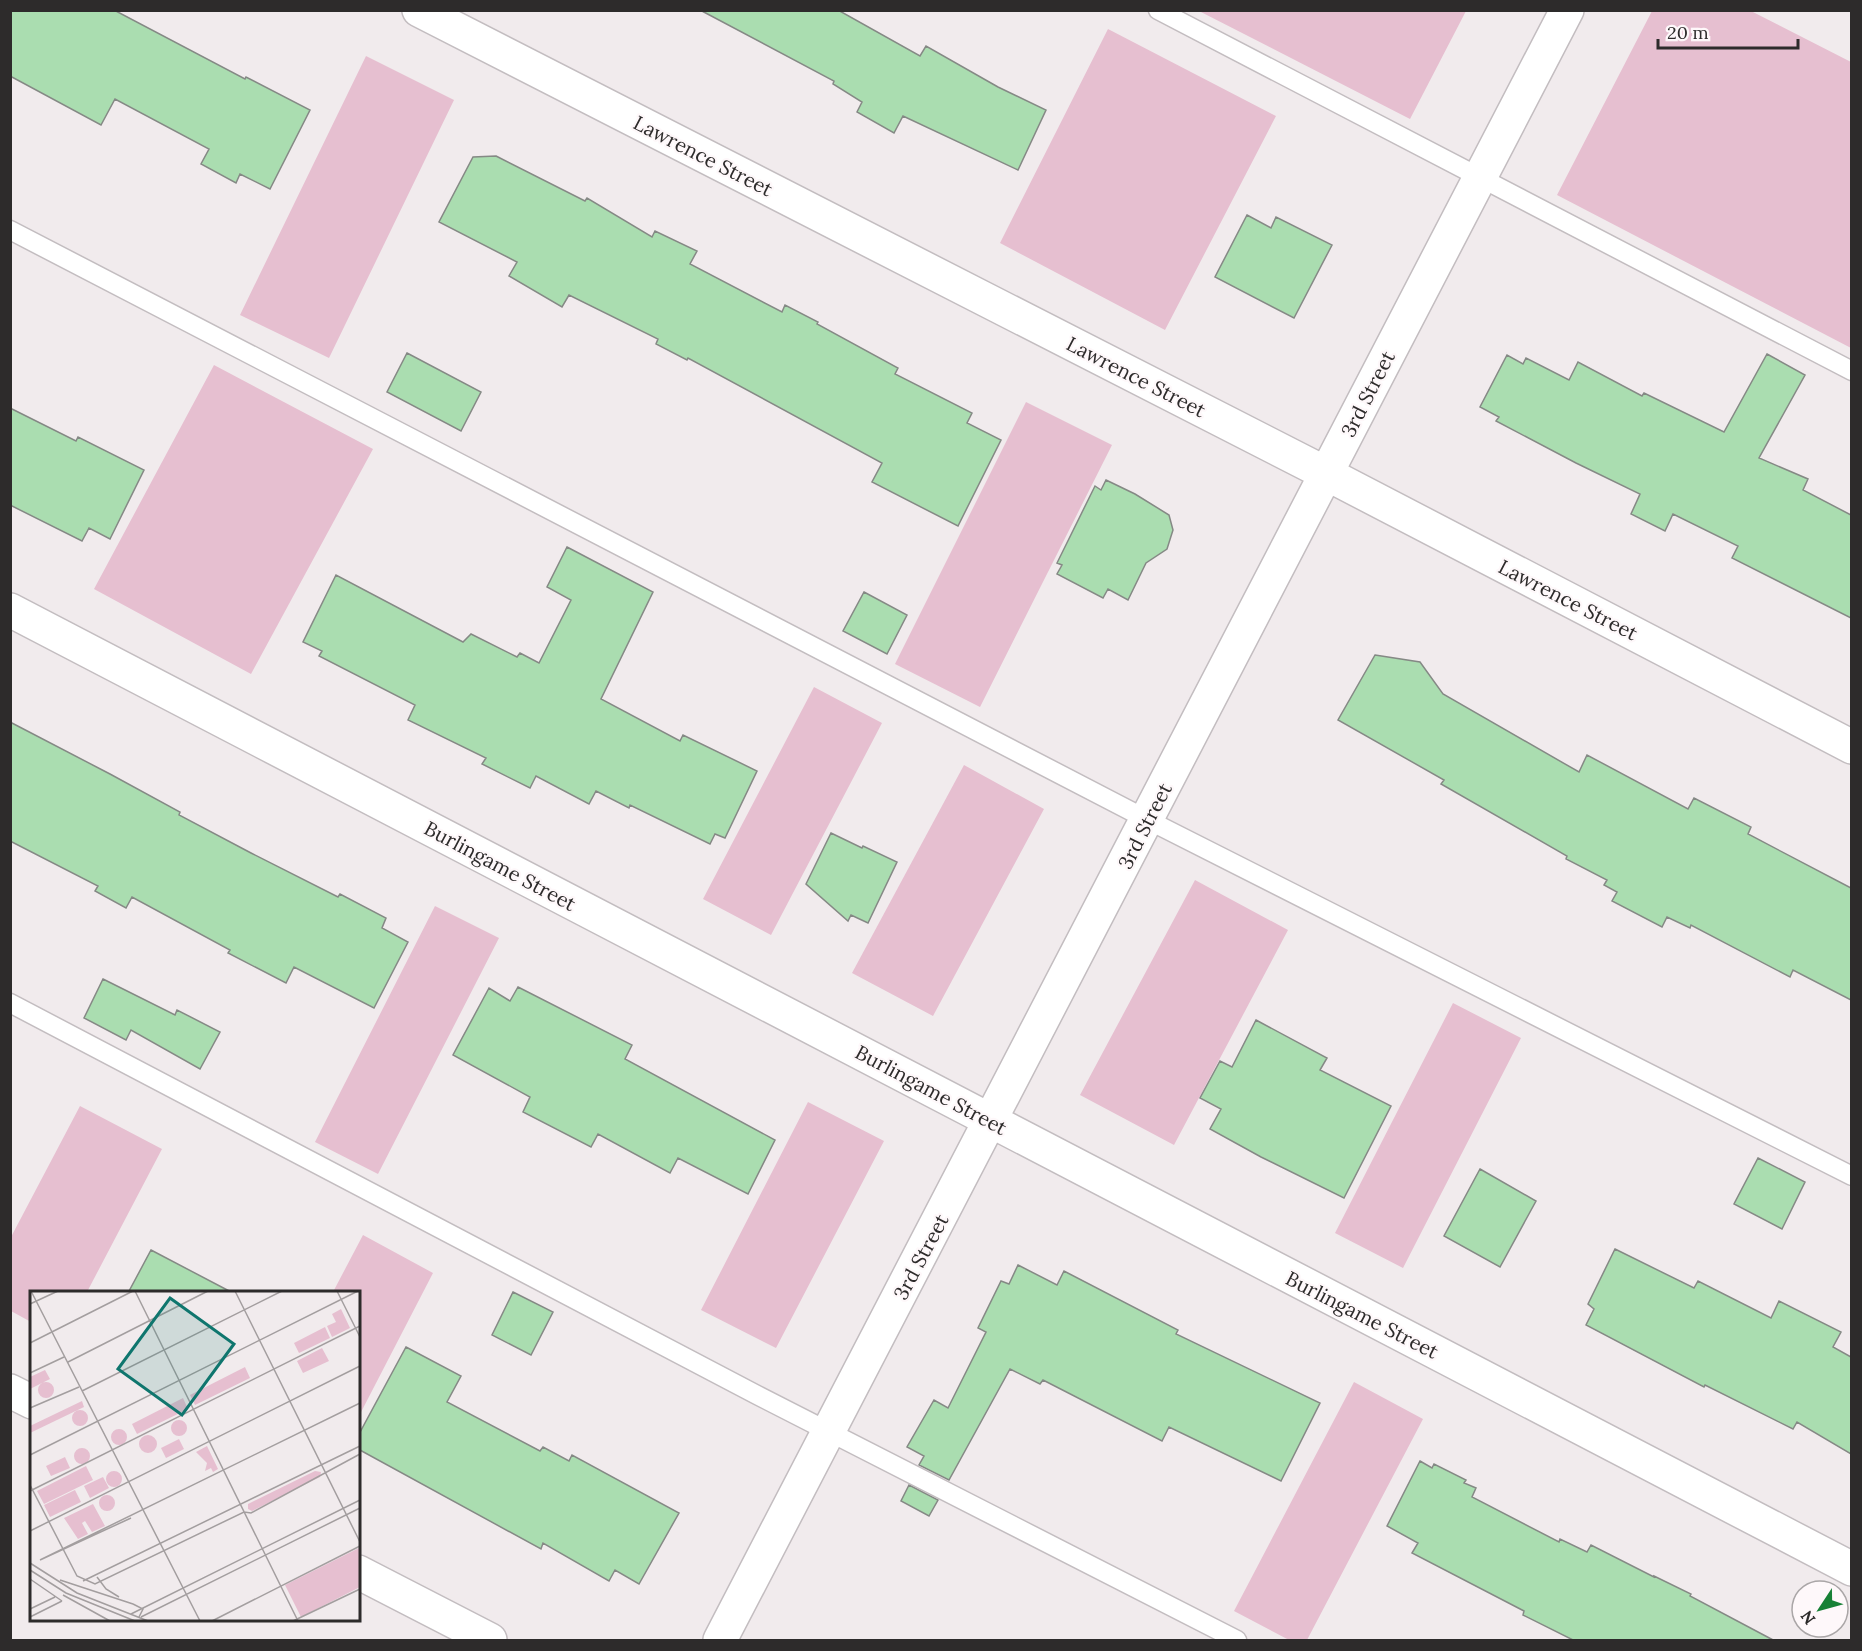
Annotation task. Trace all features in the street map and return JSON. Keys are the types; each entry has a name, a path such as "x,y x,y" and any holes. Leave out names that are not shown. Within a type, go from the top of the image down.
{"street":[{"name":"Lawrence Street","path":"419,10 1326,474 1851,747"},
{"name":"3rd Street","path":"720,1641 992,1122 1567,10"},
{"name":"Burlingame Street","path":"10,610 1851,1569"},
{"path":"10,1391 30,1401"},
{"path":"360,1573 490,1641"}],"lane":[{"path":"1158,10 1851,370"},
{"path":"10,230 1148,820 1851,1176"},
{"path":"10,1003 829,1432 1237,1641"}],"shaded area":[{"path":"1199,11 1466,11 1410,119"},
{"path":"1652,11 1751,11 1851,62 1851,348 1557,195"},
{"path":"1108,29 1276,116 1165,330 1000,243"},
{"path":"366,56 454,100 329,358 240,315"},
{"path":"214,365 373,449 251,674 94,589"},
{"path":"1026,402 1112,445 980,707 895,664"},
{"path":"814,687 882,723 771,935 703,899"},
{"path":"964,765 1044,809 933,1016 852,973"},
{"path":"1195,880 1288,930 1174,1145 1080,1095"},
{"path":"435,906 499,938 378,1174 315,1142"},
{"path":"1453,1003 1521,1038 1403,1268 1335,1233"},
{"path":"808,1102 884,1141 776,1348 701,1310"},
{"path":"80,1106 162,1149 88,1291 30,1291 30,1321 11,1311 11,1237"},
{"path":"363,1235 433,1273 360,1414 360,1291 334,1291"},
{"path":"1354,1382 1423,1419 1307,1640 1289,1640 1234,1611"}],"building":[{"path":"10,10 114,10 245,79 246,77 310,110 270,189 240,174 236,183 201,164 209,149 115,99 101,125 10,76"},
{"path":"700,10 838,10 920,56 926,46 998,87 1046,110 1018,170 903,116 894,133 857,112 862,102 833,84 834,81"},
{"path":"496,156 585,201 587,198 652,237 655,231 697,251 690,264 782,312 785,305 818,322 817,324 898,368 895,374 972,413 967,423 1001,440 958,526 872,482 882,463 688,358 687,360 656,344 658,339 569,295 562,307 509,276 517,262 439,222 473,157"},
{"path":"1247,215 1271,228 1276,217 1332,245 1294,318 1215,277"},
{"path":"407,353 481,392 461,431 387,392"},
{"path":"1767,354 1805,375 1759,458 1808,479 1803,490 1851,515 1851,618 1732,558 1738,546 1673,514 1665,531 1631,514 1640,494 1496,421 1499,417 1480,407 1507,355 1523,364 1526,358 1569,380 1578,362 1642,396 1644,393 1724,432"},
{"path":"10,408 76,441 78,437 144,470 110,539 89,528 82,541 10,505"},
{"path":"1106,480 1135,494 1169,515 1173,530 1167,549 1146,563 1128,600 1108,589 1103,598 1057,574 1062,565 1057,563 1095,486 1101,490"},
{"path":"567,547 653,592 601,699 680,741 683,735 757,771 725,838 715,834 710,844 596,791 589,804 536,776 530,788 482,764 486,758 408,720 415,705 319,656 322,651 303,642 336,575 463,642 471,634 517,657 520,653 539,663 571,600 547,587"},
{"path":"864,592 907,615 887,654 843,631"},
{"path":"1375,655 1420,662 1443,694 1579,772 1587,755 1688,809 1694,798 1751,827 1748,834 1851,888 1851,1000 1793,970 1790,977 1691,925 1690,928 1667,917 1662,927 1612,901 1617,892 1604,885 1607,880 1566,859 1567,856 1441,784 1444,780 1338,720"},
{"path":"10,722 180,812 179,815 251,853 338,897 340,894 386,918 382,928 408,942 374,1008 294,967 286,983 228,953 230,950 132,897 126,908 95,891 98,886 10,841"},
{"path":"831,833 897,862 868,923 851,915 848,921 806,884"},
{"path":"103,979 175,1015 177,1010 220,1032 200,1069 131,1030 126,1040 84,1018"},
{"path":"518,987 632,1045 625,1059 775,1140 748,1194 678,1158 670,1173 598,1134 591,1147 523,1112 530,1097 453,1055 489,988 510,1001"},
{"path":"1256,1020 1327,1058 1320,1070 1391,1106 1344,1198 1210,1129 1221,1109 1200,1098 1220,1061 1232,1067"},
{"path":"1758,1158 1805,1182 1782,1229 1734,1204"},
{"path":"1480,1169 1536,1201 1500,1267 1444,1236"},
{"path":"1615,1249 1694,1288 1698,1281 1771,1318 1779,1301 1841,1332 1833,1347 1851,1357 1851,1454 1797,1422 1793,1429 1705,1385 1704,1387 1586,1325 1594,1309 1588,1304"},
{"path":"151,1250 229,1291 129,1291"},
{"path":"1018,1265 1057,1285 1064,1271 1178,1330 1176,1334 1320,1403 1281,1481 1169,1427 1162,1441 1043,1380 1040,1384 1010,1369 949,1480 919,1465 924,1456 907,1447 934,1400 948,1408 986,1332 978,1328 1001,1281 1009,1284"},
{"path":"513,1292 553,1312 531,1355 492,1335"},
{"path":"406,1347 461,1376 447,1402 540,1451 543,1447 569,1461 572,1455 679,1513 639,1584 615,1570 609,1581 543,1543 541,1549 360,1450 360,1432"},
{"path":"1420,1461 1432,1468 1434,1464 1466,1480 1464,1483 1476,1488 1472,1497 1559,1542 1560,1539 1587,1552 1591,1545 1691,1594 1690,1596 1775,1641 1575,1641 1523,1615 1524,1611 1412,1553 1418,1543 1387,1526"},
{"path":"909,1485 938,1500 929,1516 901,1501"}]}
